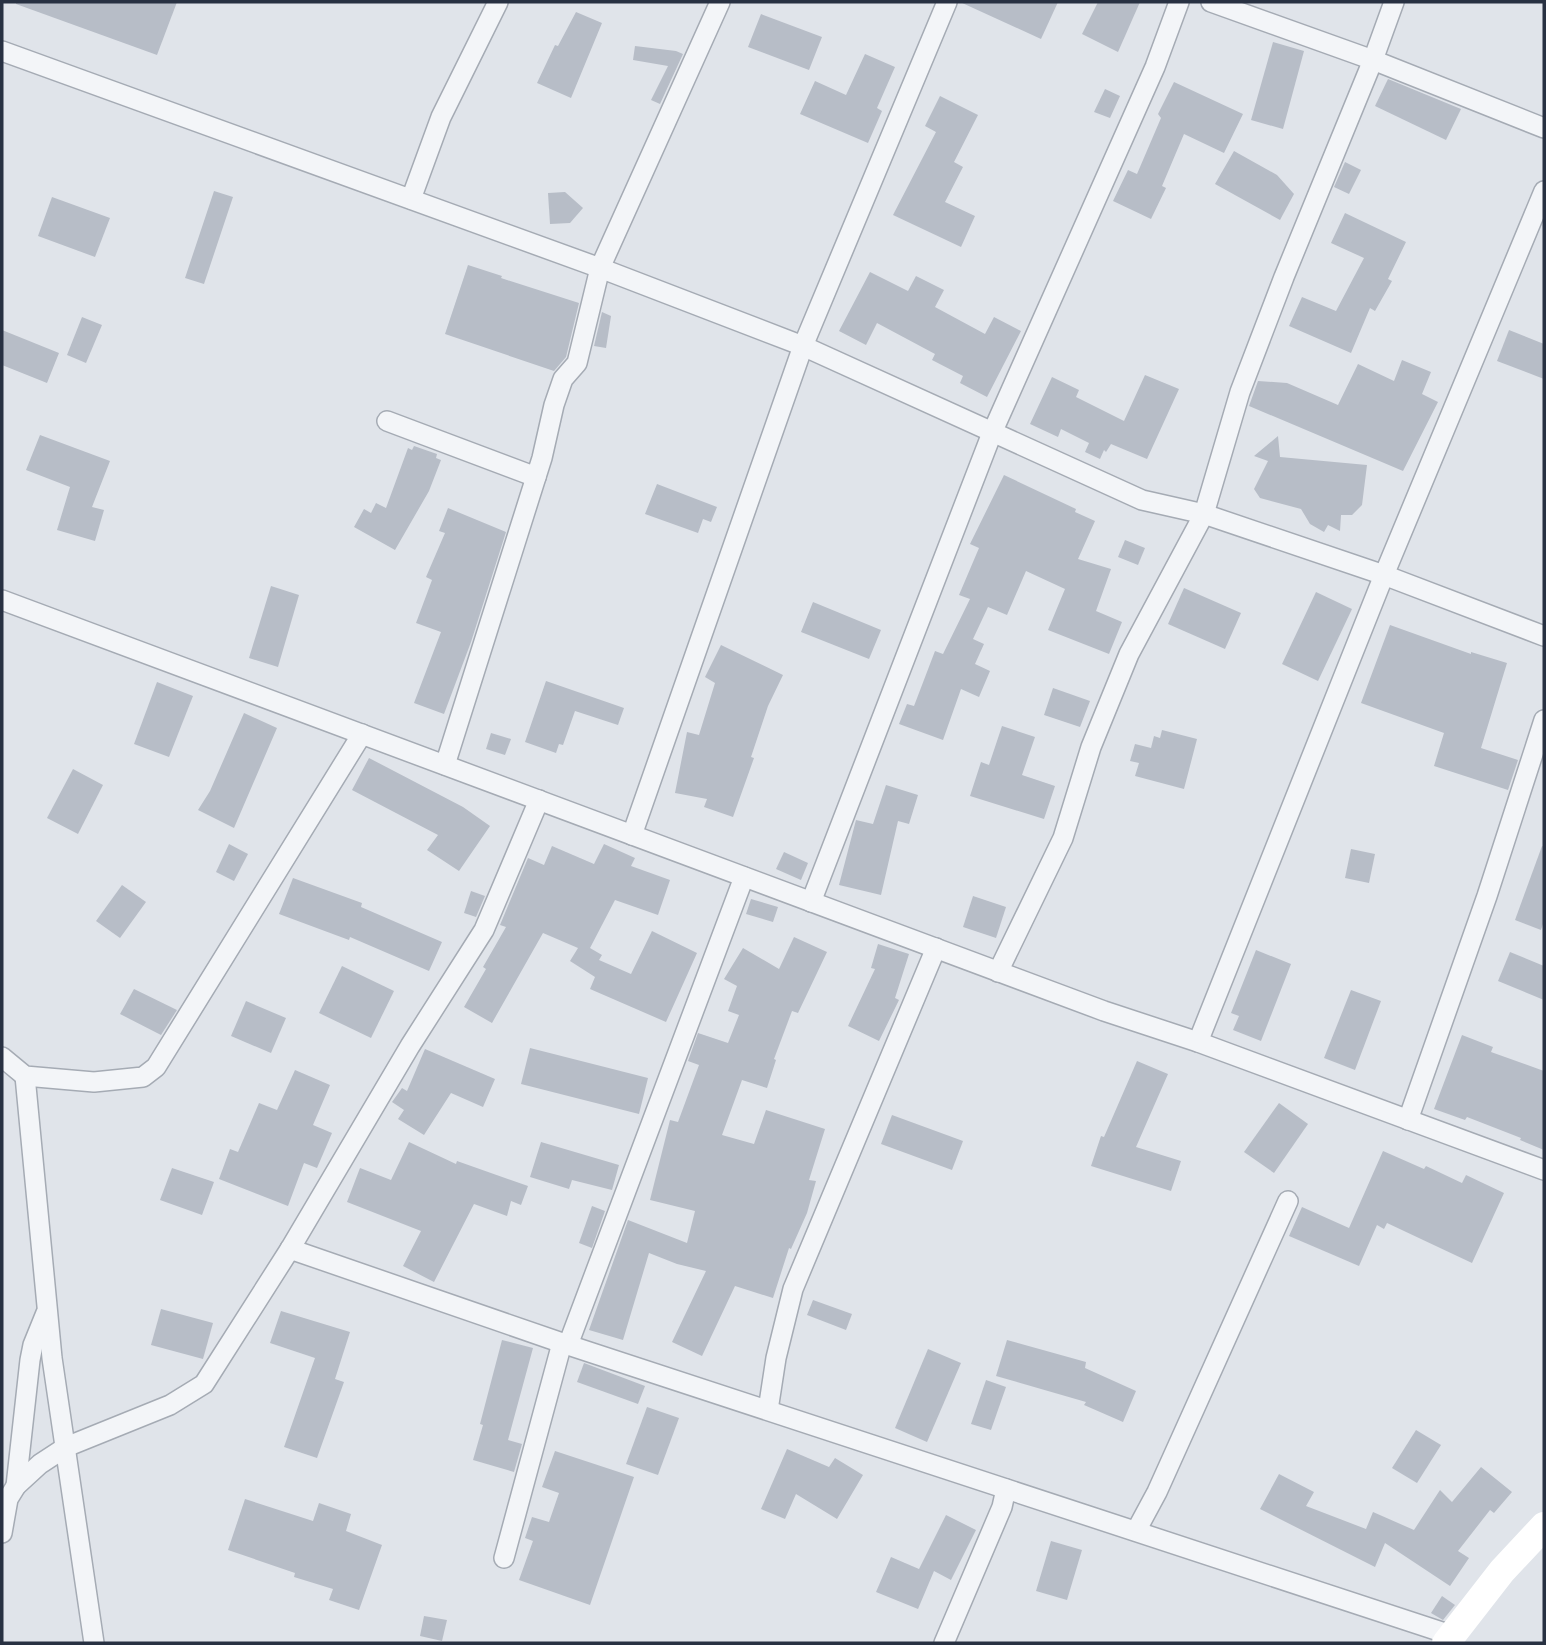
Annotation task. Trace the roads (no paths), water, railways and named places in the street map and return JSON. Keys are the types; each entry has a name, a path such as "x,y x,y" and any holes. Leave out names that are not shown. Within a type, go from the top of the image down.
{"street":[{"path":"411,199 441,117 498,2"},
{"path":"445,765 536,477 563,379 577,363 600,268 720,2"},
{"path":"632,835 803,346 947,2"},
{"path":"811,902 992,433 1155,67 1179,2"},
{"path":"1211,2 1373,60 1544,128"},
{"path":"998,972 1063,838 1091,747 1129,654 1204,514 1240,392 1394,2"},
{"path":"2,51 600,268 803,346 1142,500 1204,514 1384,575 1544,636"},
{"path":"1198,1042 1384,575 1544,191"},
{"path":"387,421 536,477"},
{"path":"2,600 998,972 1198,1042 1544,1170"},
{"path":"1408,1120 1487,896 1544,720"},
{"path":"2,1057 25,1076 94,1083 143,1077 156,1067 362,734"},
{"path":"2,1534 8,1499 16,1486 40,1464 66,1447 170,1405 204,1384 290,1249 410,1046 484,930 539,800"},
{"path":"504,1558 565,1344 744,877"},
{"path":"768,1410 776,1358 793,1289 936,948"},
{"path":"25,1076 52,1358 94,1643"},
{"path":"1136,1531 1157,1492 1288,1201"},
{"path":"290,1249 565,1344 1136,1531 1449,1639 1502,1571 1542,1534"},
{"path":"16,1486 31,1353 48,1308"},
{"path":"944,1643 1002,1507 1006,1489"}]}
